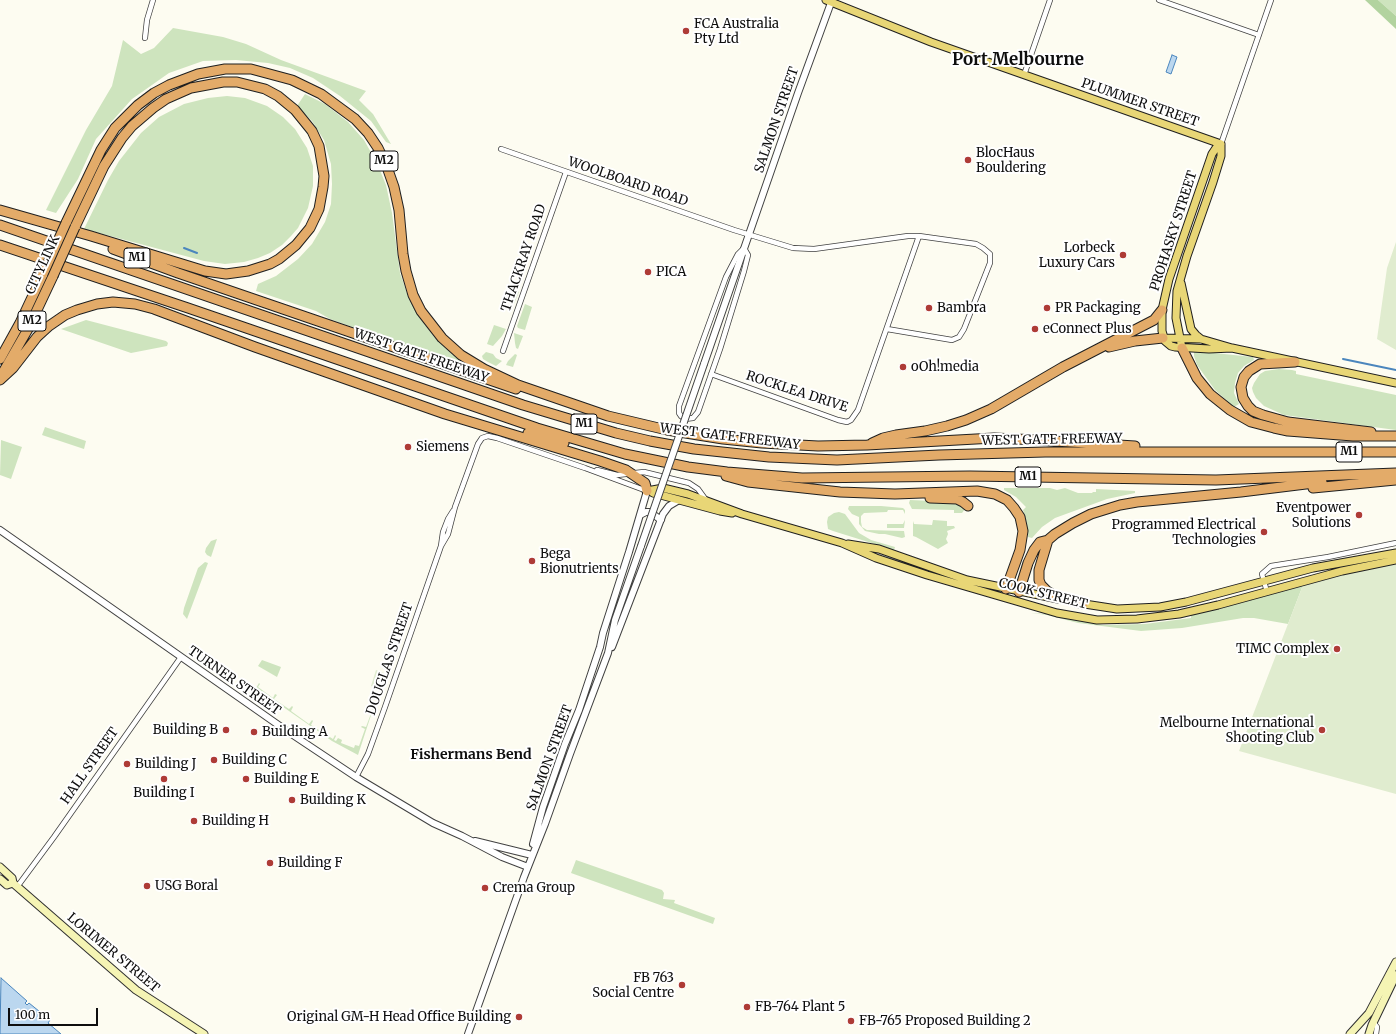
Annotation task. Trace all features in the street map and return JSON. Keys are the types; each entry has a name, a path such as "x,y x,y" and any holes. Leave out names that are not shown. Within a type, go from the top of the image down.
{"highway":[{"name":"CITYLINK","path":"0,359 43,274 88,174 115,128 127,115 154,93 182,79 198,74 225,69 251,69 292,80 321,94 355,119 368,133 378,148 394,187 399,210 403,254 408,281 421,311 442,338 454,350 469,361 495,375 540,393 608,416"},
{"name":"CITYLINK","path":"0,379 11,366 28,329 53,276 76,227 96,182 108,160 122,138 132,126 153,108 166,99 191,88 223,82 237,82 265,89 278,96 296,110 312,131 319,146 324,176 322,197 310,228 296,245 270,264 239,273 205,271 90,236 36,221"},
{"name":"M1","path":"0,210 36,221 184,276 366,337 460,371 565,405 667,430 708,437 785,445 867,445 1014,438 1198,451"},
{"name":"WEST GATE FREEWAY","path":"0,225 522,405 583,424 650,441 732,453 837,460 1045,452 1396,452"},
{"name":"M1","path":"0,245 181,305 536,428 625,454 688,467 727,472 802,478 970,476 1216,480 1396,472"},
{"name":"M2","path":"11,366 37,337 57,320 77,310 97,304 135,304 154,309 227,337 476,424 600,461 631,473 644,483 647,491"},
{"path":"867,445 896,434 937,429 966,420 997,406 1063,367 1154,320 1162,310"},
{"path":"1090,354 1124,343 1163,338"},
{"path":"1179,347 1195,374 1210,394 1230,410 1251,422 1288,431 1353,436 1396,436"},
{"path":"1295,362 1260,364 1252,368 1246,374 1242,381 1241,392 1246,403 1253,411 1288,422 1357,429 1396,436"},
{"name":"M2","path":"358,383 468,417 583,449 625,454"},
{"path":"688,467 748,482 840,492 895,494 983,491 995,494 1007,500 1018,512 1023,531 1020,550 1005,593"},
{"path":"1019,592 1028,562 1040,542 1048,540 1073,522 1091,514 1137,502 1298,485 1368,474"},
{"path":"1181,498 1191,502 1396,480"},
{"path":"895,494 912,497 957,500 968,506"},
{"path":"1048,540 1039,570 1039,580 1041,585 1055,596 1083,604"}],"main road":[{"name":"PLUMMER STREET","path":"830,1 931,42 1221,144"},
{"name":"PROHASKY STREET","path":"1179,347 1176,309 1177,291 1221,156 1221,144"},
{"name":"PROHASKY STREET","path":"1163,338 1162,310 1169,279 1212,154 1221,144"},
{"path":"1180,279 1191,329 1201,339"},
{"path":"1163,338 1179,337 1201,339 1232,348 1396,383"},
{"path":"1163,338 1167,343 1179,347 1232,348"},
{"name":"COOK STREET","path":"647,491 658,488 670,489 742,514 842,543 876,558 1005,593 1019,592 1117,609 1160,607 1186,602 1307,569 1396,553"},
{"name":"COOK STREET","path":"647,491 720,512 742,514"},
{"name":"COOK STREET","path":"842,543 879,549 958,578 1005,593 1016,601 1076,617 1097,620 1151,618 1184,613 1342,571 1396,560"},
{"path":"876,558 879,549"},
{"path":"1016,601 1019,592"},
{"name":"LORIMER STREET","path":"0,867 12,878 15,885 136,990 204,1034"},
{"name":"LORIMER STREET","path":"0,879 7,885 15,885"},
{"path":"1350,1034 1369,1013 1396,962"},
{"path":"1369,1034 1373,1022 1396,975"}],"street":[{"path":"145,38 147,20 153,0"},
{"path":"1024,75 1050,0"},
{"path":"1159,0 1259,36"},
{"name":"PROHASKY STREET","path":"1221,144 1271,0"},
{"name":"SALMON STREET","path":"544,816 566,765 608,653 615,620 830,1"},
{"name":"WOOLBOARD ROAD","path":"501,149 748,234"},
{"name":"THACKRAY ROAD","path":"503,352 566,172"},
{"path":"748,234 786,246 807,249 908,236 920,236 976,244 990,254 990,263 964,329 959,337 952,340 887,329"},
{"name":"ROCKLEA DRIVE","path":"711,374 838,420 846,422 851,420 858,410 920,236"},
{"name":"SALMON STREET","path":"744,248 748,255 744,271 736,300 711,374 696,414 690,419 683,418 679,412 679,408 690,376 726,277 738,254 744,248"},
{"name":"DOUGLAS STREET","path":"356,777 371,747 441,546 443,532 455,507 478,444 482,438 494,436 585,468"},
{"path":"585,468 647,491"},
{"name":"COOK STREET","path":"585,468 617,475 644,472 694,485 708,501"},
{"name":"SALMON STREET","path":"468,1034 544,816 558,763 579,710 600,647 647,491"},
{"name":"SALMON STREET","path":"608,653 614,644 661,520 668,507 679,500"},
{"path":"640,515 650,512 661,520"},
{"name":"TURNER STREET","path":"0,530 302,742 356,777 421,817 502,857 527,867"},
{"path":"1266,592 1262,574 1273,565 1305,562 1396,543"},
{"path":"1367,558 1374,547"},
{"name":"SALMON STREET","path":"600,647 615,620"},
{"name":"HALL STREET","path":"15,885 62,825 181,657"},
{"path":"558,763 566,765"},
{"name":"TURNER STREET","path":"462,836 499,847 531,854"},
{"path":"1373,1022 1377,1027 1376,1034"}],"green space":[{"path":"1365,0 1378,0 1396,16 1396,29"},
{"path":"1378,0 1396,0 1396,16"},
{"path":"173,28 223,37 246,44 281,60 366,91 359,100 373,114 391,144 386,142 371,121 340,96 313,78 290,68 268,63 236,60 203,61 169,73 132,99 96,139 78,179 56,213 46,210 86,130 112,86 123,40 141,54 154,48"},
{"path":"305,94 325,104 348,122 364,140 377,163 386,185 392,213 400,273 409,299 419,317 435,338 452,354 469,366 467,368 330,319 316,311 256,291 258,284 276,276 298,259 312,244 325,222 331,204 331,164 324,140 312,121 297,106"},
{"path":"227,96 245,98 267,106 283,117 295,129 307,148 313,166 313,186 308,208 298,228 282,245 270,253 258,258 244,262 225,264 204,261 84,229 119,161 141,133 159,117 184,104 208,98"},
{"path":"1396,242 1396,350 1377,339 1387,268"},
{"path":"512,286 519,292 514,304 506,301"},
{"path":"525,304 532,307 525,330 518,328 517,326"},
{"path":"86,320 166,341 168,343 167,346 131,353 61,329"},
{"path":"494,325 506,329 493,346 487,344"},
{"path":"514,333 523,336 518,349 516,348"},
{"path":"1195,351 1253,357 1254,360 1244,366 1238,373 1235,383 1234,393 1239,404 1234,407 1215,390 1197,365 1194,356"},
{"path":"486,352 493,354 496,358 502,361 496,366 488,362 483,359 482,356"},
{"path":"515,354 517,355 513,367 506,365 508,361"},
{"path":"1279,369 1292,370 1296,371 1296,374 1396,395 1396,430 1284,415 1264,406 1256,398 1253,392 1252,388 1254,383 1260,374 1265,371"},
{"path":"45,427 86,441 84,449 42,435"},
{"path":"1,440 22,447 11,479 0,475"},
{"path":"1004,488 1050,488 1057,490 1065,488 1078,493 1092,493 1096,492 1096,489 1135,491 1135,493 1107,499 1055,518 1042,527 1032,538 1028,537 1023,510 1026,507 1016,497 1004,490"},
{"path":"910,500 957,502 965,509 962,513 954,513 954,510 912,509 909,503"},
{"path":"849,506 903,508 905,510 905,514 903,510 864,513 861,516 861,522 862,527 867,530 904,531 905,537 902,538 865,531 859,524 859,517 852,514 848,509"},
{"path":"839,512 845,514 859,533 871,540 895,547 894,550 828,529 828,517"},
{"path":"905,520 904,528 887,528 887,524 903,524"},
{"path":"933,520 947,521 947,526 954,526 955,528 947,531 948,534 946,539 948,543 938,549 913,536 913,521 914,524 932,525"},
{"path":"217,539 211,557 205,552 206,548 211,541"},
{"path":"205,562 208,563 187,619 183,614 184,608 198,568"},
{"path":"1396,562 1396,794 1239,751 1303,585 1327,577"},
{"path":"1303,585 1288,624 1254,618 1243,618 1182,628 1141,631 1078,623 1047,615 1031,613 1047,614 1103,625 1145,624 1191,618 1191,615"},
{"path":"262,660 281,667 277,677 258,666"},
{"path":"376,670 384,673 379,689 371,686"},
{"path":"259,683 260,684 258,687 273,698 275,694 277,695 274,699 289,709 292,706 291,711 309,724 312,720 311,725 333,739 335,735 334,740 336,741 338,738 342,740 341,743 354,748 355,745 359,746 365,729 361,727 366,727 373,708 369,706 369,704 374,706 358,755 332,741 256,688"},
{"path":"576,860 662,890 664,893 663,899 675,900 674,903 715,918 713,924 571,873"}],"water":[{"path":"1172,55 1177,57 1171,74 1166,72"},
{"path":"1,978 27,1001 25,1003 27,1005 29,1003 50,1020 48,1023 61,1034 0,1034"}],"waterway":[{"path":"184,248 197,253"},
{"path":"1343,359 1396,370"}],"place":[{"name":"FCA Australia Pty Ltd","path":"686,31"},
{"name":"BlocHaus Bouldering","path":"968,160"},
{"name":"Lorbeck Luxury Cars","path":"1123,255"},
{"name":"PICA","path":"648,272"},
{"name":"Bambra","path":"929,308"},
{"name":"PR Packaging","path":"1047,308"},
{"name":"eConnect Plus","path":"1035,329"},
{"name":"oOh!media","path":"903,367"},
{"name":"Siemens","path":"408,447"},
{"name":"Eventpower Solutions","path":"1359,515"},
{"name":"Programmed Electrical Technologies","path":"1264,532"},
{"name":"Bega Bionutrients","path":"532,561"},
{"name":"TIMC Complex","path":"1337,649"},
{"name":"Building B","path":"226,730"},
{"name":"Melbourne International Shooting Club","path":"1322,730"},
{"name":"Building A","path":"254,732"},
{"name":"Building C","path":"214,760"},
{"name":"Building J","path":"127,764"},
{"name":"Building I","path":"164,779"},
{"name":"Building E","path":"246,779"},
{"name":"Building K","path":"292,800"},
{"name":"Building H","path":"194,821"},
{"name":"Building F","path":"270,863"},
{"name":"USG Boral","path":"147,886"},
{"name":"Crema Group","path":"485,888"},
{"name":"FB 763 Social Centre","path":"682,985"},
{"name":"FB-764 Plant 5","path":"747,1007"},
{"name":"Original GM-H Head Office Building","path":"519,1017"},
{"name":"FB-765 Proposed Building 2","path":"851,1021"}],"district":[{"name":"Port Melbourne","path":"1018,60"},
{"name":"Fishermans Bend","path":"471,755"}]}
